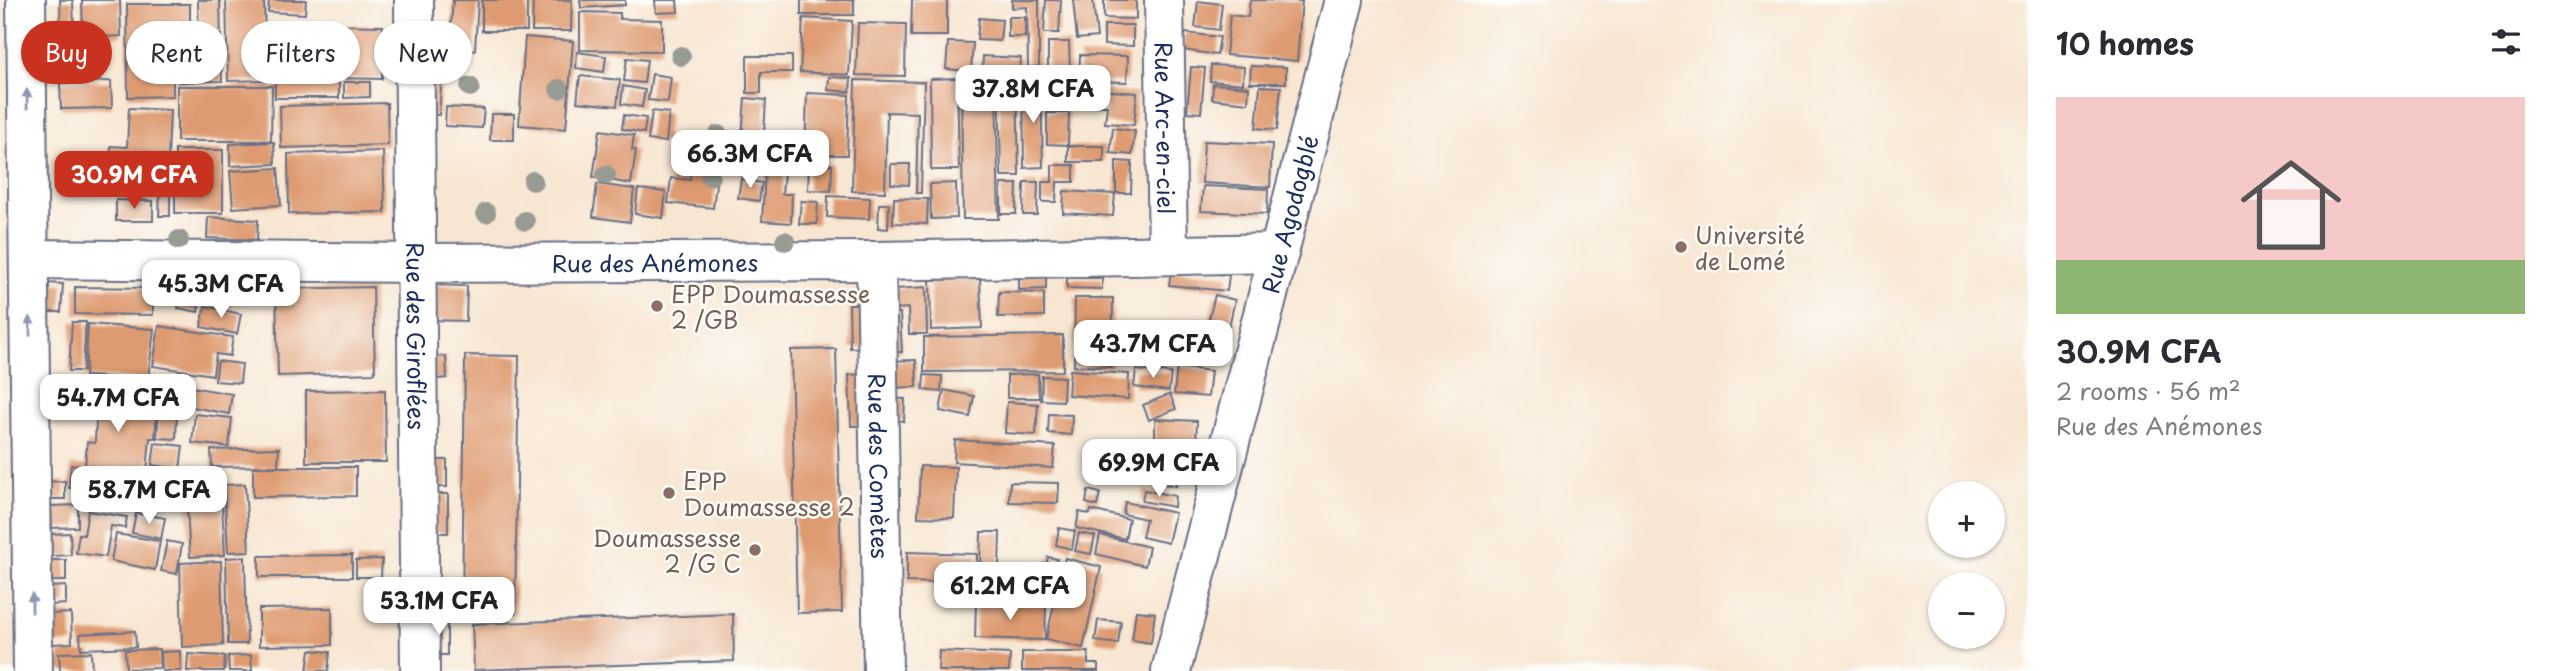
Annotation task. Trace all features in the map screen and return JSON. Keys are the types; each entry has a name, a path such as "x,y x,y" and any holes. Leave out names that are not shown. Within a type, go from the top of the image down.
{"street":[{"path":"26,0 33,671"},
{"name":"Rue des Giroflées","path":"414,0 420,671"},
{"name":"Rue Arc-en-ciel","path":"1164,0 1168,255"},
{"name":"Rue Agodogblé","path":"1171,671 1344,0"},
{"name":"Rue des Anémones","path":"30,258 416,263 876,261 1279,253"},
{"name":"Rue des Comètes","path":"876,261 883,671"}],"building":[{"path":"60,0 73,0 74,21 61,21"},
{"path":"82,0 120,0 121,36 112,36 112,21 83,21"},
{"path":"198,0 220,0 221,21 198,21"},
{"path":"226,0 264,0 265,21 241,21 241,81 228,81"},
{"path":"269,0 306,0 305,14 268,12"},
{"path":"453,0 478,0 475,50 472,50 472,21 451,21"},
{"path":"482,0 527,0 527,31 482,31"},
{"path":"533,0 572,0 571,31 532,31"},
{"path":"580,0 625,0 625,5 581,8"},
{"path":"655,0 677,0 678,12 656,13"},
{"path":"801,0 854,0 854,15 801,15"},
{"path":"912,0 947,0 947,36 911,36"},
{"path":"1012,0 1039,0 1039,67 1028,67 1027,7 1012,8"},
{"path":"1046,0 1061,0 1059,33 1044,33"},
{"path":"1073,0 1093,0 1097,37 1077,39"},
{"path":"1104,0 1136,0 1136,19 1104,18"},
{"path":"1250,0 1302,1 1297,61 1226,55 1230,15 1248,17"},
{"path":"1198,1 1222,4 1219,30 1195,27"},
{"path":"127,4 190,4 190,21 127,21"},
{"path":"580,12 620,13 620,19 662,20 662,51 580,50"},
{"path":"1008,17 1025,17 1025,37 1008,37"},
{"path":"803,18 852,21 849,75 800,72"},
{"path":"979,18 1002,20 1000,41 977,40"},
{"path":"858,23 906,24 905,76 856,75"},
{"path":"1104,25 1133,25 1133,46 1104,45"},
{"path":"360,26 374,26 374,79 360,79"},
{"path":"1185,33 1220,37 1217,55 1183,50"},
{"path":"525,37 573,41 566,129 519,125"},
{"path":"948,42 973,43 971,71 946,69"},
{"path":"1048,42 1069,42 1070,73 1048,73"},
{"path":"577,52 606,56 604,72 576,68"},
{"path":"1080,55 1128,56 1127,82 1079,81"},
{"path":"747,56 792,56 792,72 761,72 761,93 747,93"},
{"path":"983,56 1021,58 1019,77 982,74"},
{"path":"627,58 647,60 644,83 624,81"},
{"path":"1211,65 1244,67 1243,84 1210,81"},
{"path":"1251,66 1286,67 1286,83 1250,83"},
{"path":"1191,67 1205,68 1201,113 1187,112"},
{"path":"652,74 671,77 668,102 648,100"},
{"path":"580,76 620,80 617,106 577,102"},
{"path":"829,77 851,78 850,92 828,90"},
{"path":"957,78 959,170 931,170 930,79"},
{"path":"855,80 924,82 921,193 916,193 918,113 887,112 885,192 852,191"},
{"path":"999,80 1017,80 1019,176 1001,176"},
{"path":"1023,81 1041,81 1043,167 1024,168"},
{"path":"370,82 370,97 344,98 344,84"},
{"path":"60,84 111,84 112,108 61,109"},
{"path":"128,84 173,84 173,96 128,97"},
{"path":"275,84 339,84 339,98 275,98"},
{"path":"424,84 441,84 439,115 422,114"},
{"path":"996,84 999,219 963,219 961,85"},
{"path":"1213,84 1249,87 1248,103 1212,99"},
{"path":"177,86 272,86 271,141 177,141"},
{"path":"623,86 645,90 642,107 621,104"},
{"path":"1260,86 1281,87 1277,130 1256,128"},
{"path":"1097,90 1137,93 1134,125 1105,123 1107,106 1096,106"},
{"path":"807,93 849,95 847,155 805,155"},
{"path":"745,98 766,100 763,150 741,149"},
{"path":"387,103 388,145 281,148 280,106"},
{"path":"446,107 484,109 482,128 445,126"},
{"path":"129,108 170,110 167,182 109,180 111,146 127,147"},
{"path":"652,111 669,113 666,142 648,140"},
{"path":"1047,113 1069,113 1068,145 1047,144"},
{"path":"491,114 514,114 514,140 490,140"},
{"path":"624,115 646,118 644,133 622,129"},
{"path":"1113,128 1135,131 1132,155 1110,153"},
{"path":"600,130 634,135 632,150 636,150 631,184 593,177"},
{"path":"696,137 732,141 730,158 693,154"},
{"path":"1204,141 1272,144 1270,187 1202,183"},
{"path":"274,142 275,164 230,166 230,144"},
{"path":"1068,146 1104,146 1104,162 1068,162"},
{"path":"175,150 223,150 223,213 175,213"},
{"path":"383,151 385,212 289,214 288,154"},
{"path":"761,154 787,154 788,166 761,167"},
{"path":"693,158 719,161 713,208 668,203 671,178 690,180"},
{"path":"1116,161 1132,162 1131,193 1116,193"},
{"path":"809,164 832,165 831,191 808,190"},
{"path":"891,164 910,164 909,185 891,184"},
{"path":"1052,165 1074,165 1074,182 1057,182 1056,202 1042,202 1042,182 1052,182"},
{"path":"278,168 281,205 233,208 230,171"},
{"path":"765,172 784,173 782,194 792,194 791,223 762,221"},
{"path":"741,179 762,183 759,201 738,198"},
{"path":"1024,182 1038,182 1037,215 1023,215"},
{"path":"956,183 957,218 931,219 930,184"},
{"path":"597,184 634,189 630,222 593,217"},
{"path":"1001,184 1017,184 1016,214 1001,214"},
{"path":"1203,186 1268,189 1267,214 1201,211"},
{"path":"160,188 170,188 170,216 159,216"},
{"path":"638,189 666,192 663,218 635,214"},
{"path":"1064,191 1115,194 1113,216 1063,213"},
{"path":"828,196 870,198 869,219 827,217"},
{"path":"894,198 928,199 927,224 893,223"},
{"path":"116,200 153,201 153,221 116,221"},
{"path":"801,201 818,202 817,224 799,224"},
{"path":"879,204 889,204 888,229 878,228"},
{"path":"208,217 258,220 257,240 207,238"},
{"path":"1171,270 1229,275 1227,291 1169,285"},
{"path":"1019,274 1046,274 1046,289 1019,290"},
{"path":"980,278 982,328 931,330 930,280"},
{"path":"1067,278 1102,278 1102,289 1067,288"},
{"path":"46,283 63,284 61,312 44,312"},
{"path":"182,283 202,287 198,312 178,308"},
{"path":"428,285 467,286 466,321 426,320"},
{"path":"207,286 233,290 230,305 204,300"},
{"path":"75,287 153,288 153,315 75,314"},
{"path":"373,287 375,373 278,376 276,289"},
{"path":"926,287 927,334 909,334 908,308 896,309 896,289"},
{"path":"999,292 1044,293 1044,316 998,317"},
{"path":"1215,295 1235,300 1225,344 1204,339"},
{"path":"1075,298 1113,298 1112,367 1074,366"},
{"path":"849,304 863,304 865,347 850,348"},
{"path":"205,306 241,314 237,334 201,327"},
{"path":"885,313 900,313 902,352 894,352"},
{"path":"72,322 86,322 83,371 69,371"},
{"path":"88,324 154,329 148,379 85,376"},
{"path":"159,326 233,337 230,356 216,354 213,375 153,366"},
{"path":"1063,335 1063,371 924,372 924,337"},
{"path":"1122,341 1176,349 1174,361 1120,354"},
{"path":"836,349 842,612 797,613 791,350"},
{"path":"465,355 519,356 515,614 462,613"},
{"path":"446,356 447,378 429,380 428,358"},
{"path":"916,360 917,387 885,388 884,361"},
{"path":"218,361 242,364 240,383 215,381"},
{"path":"1177,367 1211,371 1208,397 1174,394"},
{"path":"1070,370 1129,374 1128,399 1068,395"},
{"path":"1136,370 1171,373 1169,391 1134,387"},
{"path":"867,374 869,426 851,426 849,375"},
{"path":"1038,374 1039,398 1007,398 1007,375"},
{"path":"924,375 942,376 941,392 923,390"},
{"path":"1042,376 1064,377 1063,401 1041,400"},
{"path":"160,380 178,380 176,439 157,438"},
{"path":"90,382 159,386 155,438 150,438 147,471 113,469 111,490 69,488 71,465 85,466 87,442 95,443 100,403 88,402"},
{"path":"191,387 232,394 229,414 187,406"},
{"path":"385,390 386,462 306,462 306,391"},
{"path":"944,390 974,396 970,417 940,411"},
{"path":"1170,394 1176,409 1149,420 1143,405"},
{"path":"884,398 905,399 904,421 883,420"},
{"path":"1007,402 1038,404 1036,435 1005,433"},
{"path":"195,414 232,418 229,447 192,443"},
{"path":"1049,414 1072,415 1071,435 1048,433"},
{"path":"1155,419 1197,421 1196,444 1155,442"},
{"path":"955,440 1055,446 1053,468 954,462"},
{"path":"155,443 183,446 180,469 152,465"},
{"path":"279,448 278,466 212,467 211,450"},
{"path":"425,460 447,460 447,487 426,487"},
{"path":"1164,460 1180,463 1176,486 1159,483"},
{"path":"920,466 956,467 954,518 918,517"},
{"path":"253,467 356,467 356,496 253,497"},
{"path":"152,469 180,473 178,487 150,484"},
{"path":"220,474 225,555 190,557 185,476"},
{"path":"65,481 65,499 44,499 43,482"},
{"path":"1010,482 1059,483 1058,503 1009,502"},
{"path":"245,484 249,551 228,552 224,485"},
{"path":"1088,490 1100,493 1097,506 1086,503"},
{"path":"1144,490 1175,496 1174,507 1142,501"},
{"path":"425,494 448,494 448,533 426,533"},
{"path":"1125,502 1175,513 1168,543 1142,537 1146,519 1123,514"},
{"path":"78,505 78,527 52,528 51,506"},
{"path":"1091,510 1129,519 1125,539 1076,528 1079,512 1090,514"},
{"path":"88,511 127,517 125,528 111,526 106,557 76,553 79,534 84,535"},
{"path":"136,513 165,518 161,539 132,533"},
{"path":"1059,528 1075,531 1072,549 1056,545"},
{"path":"981,532 1000,532 999,570 980,569"},
{"path":"70,533 71,555 52,556 51,534"},
{"path":"1079,533 1095,536 1091,554 1075,551"},
{"path":"116,534 160,541 155,570 111,561"},
{"path":"1100,535 1149,547 1145,566 1096,554"},
{"path":"167,541 182,544 177,574 161,571"},
{"path":"907,552 977,554 977,584 907,582"},
{"path":"352,555 352,577 259,577 259,556"},
{"path":"245,557 247,644 228,644 226,558"},
{"path":"1048,557 1057,559 1052,580 1043,579"},
{"path":"1065,558 1101,567 1083,648 1046,639"},
{"path":"382,559 381,577 356,577 356,560"},
{"path":"51,560 66,560 66,581 51,581"},
{"path":"221,561 223,645 182,647 180,563"},
{"path":"66,586 66,604 52,605 51,587"},
{"path":"976,603 1046,605 1045,640 975,638"},
{"path":"332,608 332,645 259,646 259,609"},
{"path":"1136,611 1155,613 1151,643 1132,640"},
{"path":"71,613 72,643 53,644 52,614"},
{"path":"733,614 734,661 474,670 472,624"},
{"path":"430,619 447,619 447,655 430,655"},
{"path":"1098,620 1121,622 1118,644 1095,641"},
{"path":"135,631 136,647 81,649 80,634"},
{"path":"159,649 160,668 126,669 125,650"},
{"path":"310,650 330,652 328,671 307,671"},
{"path":"180,651 181,671 162,671 161,652"},
{"path":"939,651 1010,654 1009,671 938,671"},
{"path":"91,652 92,671 60,671 59,653"},
{"path":"1022,652 1088,652 1088,664 1098,664 1098,671 1022,671"},
{"path":"188,654 225,656 224,671 187,671"},
{"path":"251,655 252,671 229,671 228,656"}],"place":[{"name":"Université de Lomé","path":"1681,247"},
{"name":"EPP Doumassesse 2 /GB","path":"657,306"},
{"name":"EPP Doumassesse 2","path":"669,493"},
{"name":"Doumassesse 2 /G C","path":"755,550"}]}
